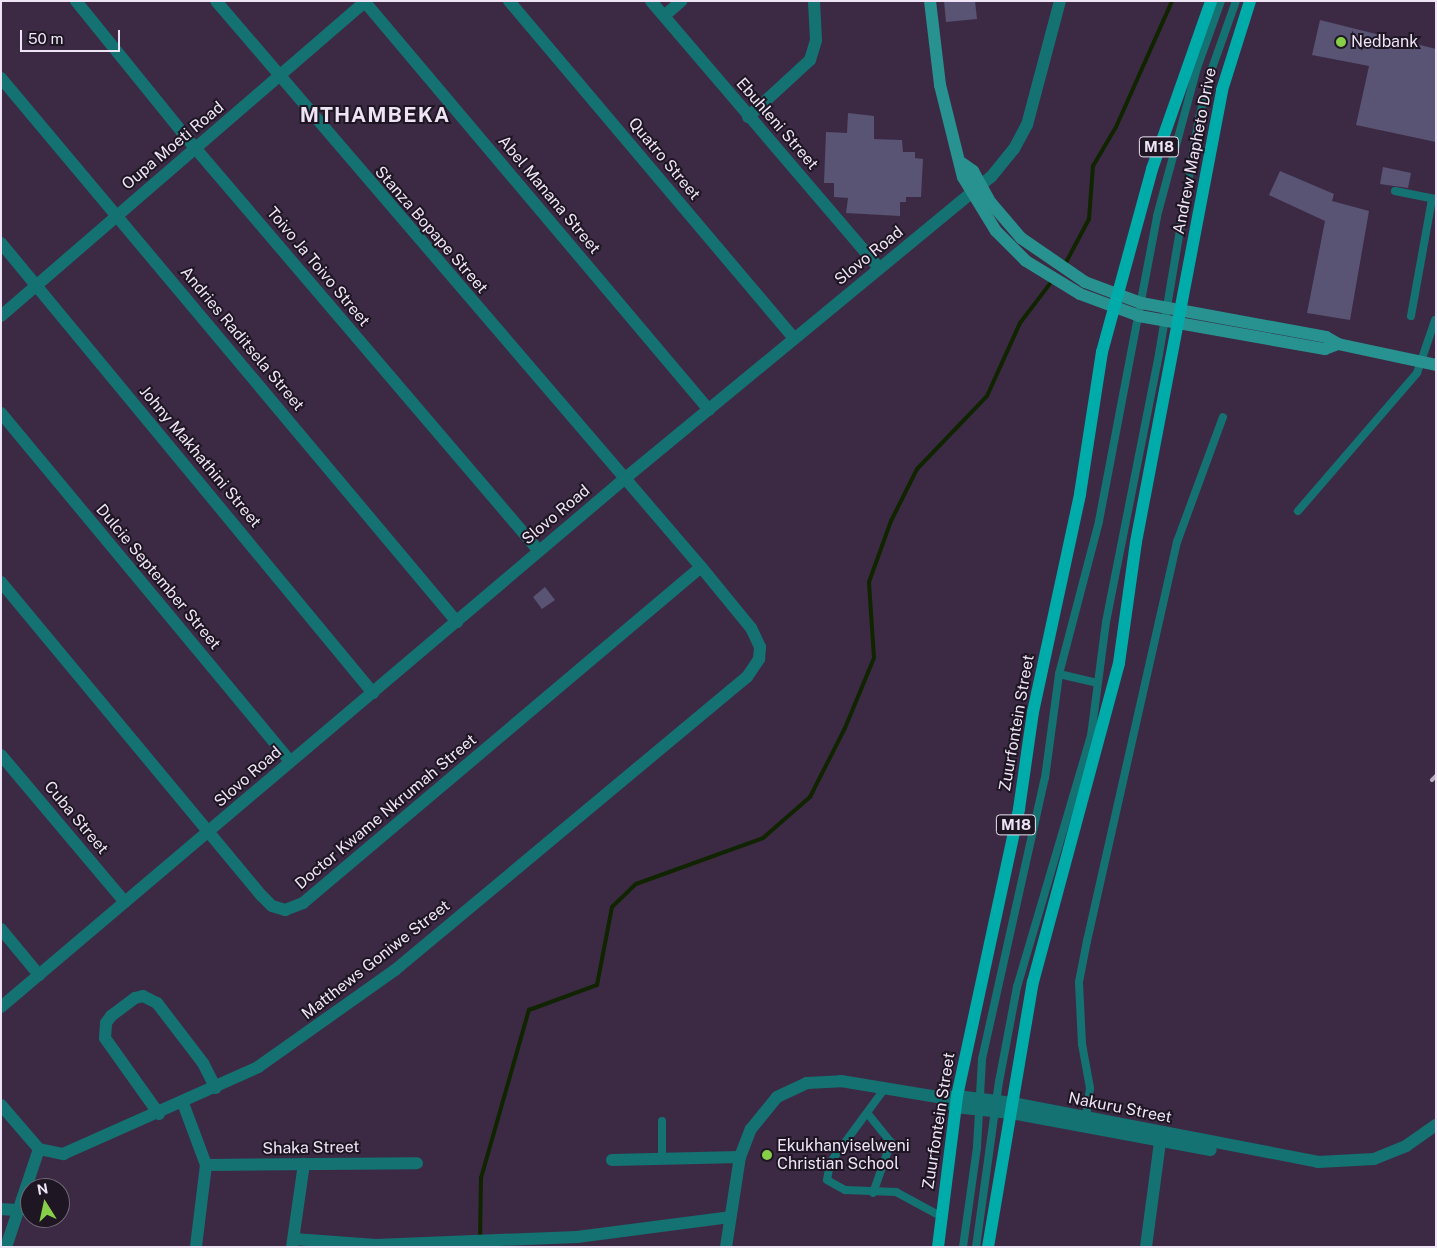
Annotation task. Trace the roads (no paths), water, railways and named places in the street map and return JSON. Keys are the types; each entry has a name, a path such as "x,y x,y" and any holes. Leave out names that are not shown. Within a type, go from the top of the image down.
{"main road":[{"name":"Andrew Mapheto Drive","path":"1116,294 1152,169 1210,1"},
{"name":"Andrew Mapheto Drive","path":"1182,310 1222,90 1250,1"},
{"name":"Zuurfontein Street","path":"938,1247 956,1101 1019,808 1033,712 1080,494 1116,294"},
{"path":"988,1247 1044,937 1119,663 1136,542 1182,310"}],"street":[{"name":"Toivo Ja Toivo Street","path":"76,1 196,149 539,551"},
{"name":"Stanza Bopape Street","path":"216,1 623,480 701,567 751,628 760,647"},
{"name":"Quatro Street","path":"509,1 794,338"},
{"name":"Ebuhleni Street","path":"651,1 879,268"},
{"path":"664,16 681,1"},
{"path":"748,116 810,60 816,40 814,1"},
{"path":"930,1 940,85 948,125 962,163 973,171 976,190 996,231 1026,261 1080,294 1113,308 1139,316 1325,349 1338,344"},
{"name":"Slovo Road","path":"1,1007 623,480 976,190 1004,163 1027,125 1060,1"},
{"name":"Oupa Moeti Road","path":"1,316 116,214 196,149 365,2"},
{"name":"Abel Manana Street","path":"365,2 709,410"},
{"name":"Andries Raditsela Street","path":"1,78 457,622"},
{"path":"976,190 1006,223 1036,250 1085,282 1116,294 1141,303 1326,337 1338,344 1429,363"},
{"name":"Johny Makhathini Street","path":"1,243 373,693"},
{"name":"Dulcie September Street","path":"1,413 290,761"},
{"name":"Doctor Kwame Nkrumah Street","path":"1,582 272,906 295,908 701,567"},
{"name":"Matthews Goniwe Street","path":"39,1149 63,1154 216,1088 277,1054 395,970 747,678 759,659 760,647"},
{"name":"Cuba Street","path":"1,755 125,902"},
{"path":"1,929 39,975"},
{"path":"159,1114 106,1038 106,1023 135,998 143,996 157,1004 203,1063 216,1088"},
{"path":"726,1247 740,1157 765,1108 790,1089 823,1081 885,1088 956,1101"},
{"name":"Nakuru Street","path":"956,1101 1086,1117 1160,1137"},
{"path":"183,1103 206,1164 196,1247"},
{"path":"1,1105 39,1149 15,1210 6,1247"},
{"name":"Nakuru Street","path":"1012,1108 1160,1137 1267,1152 1275,1157 1318,1162 1374,1159 1406,1146 1436,1125"},
{"path":"1146,1247 1160,1137"},
{"path":"612,1160 740,1157"},
{"name":"Shaka Street","path":"206,1164 417,1163"},
{"path":"304,1164 293,1243 376,1245 577,1237 730,1217"},
{"path":"1,1209 15,1210"}],"lane":[{"path":"963,1247 977,1147 977,1104 987,1032 1045,778 1059,674 1099,521 1157,216 1197,68 1221,1"},
{"path":"976,1247 995,1106 1017,987 1091,736 1098,683 1165,321 1199,118 1210,74 1236,1"},
{"path":"1395,191 1434,199 1411,316"},
{"path":"1298,511 1429,363 1435,320"},
{"path":"1086,1117 1090,1088 1079,1016 1083,965 1177,542 1223,417"},
{"path":"1059,674 1098,683"},
{"path":"885,1088 868,1114 830,1163 826,1176 831,1185 841,1189 873,1194 896,1192 942,1217"},
{"path":"868,1114 891,1142 873,1194"},
{"path":"662,1121 662,1159"}],"waterway":[{"path":"1064,266 1089,219 1093,166 1116,127 1172,1"},
{"path":"480,1240 481,1178 529,1010 597,985 612,907 636,884 763,838 810,797 845,728 874,658 869,582 891,521 917,469 987,396 1020,323 1052,281"}],"railway":[{"path":"1432,780 1436,776"}],"place":[{"name":"Nedbank","path":"1341,42"},
{"name":"Ekukhanyiselweni Christian School","path":"767,1155"}],"district":[{"name":"MTHAMBEKA","path":"375,115"}]}
